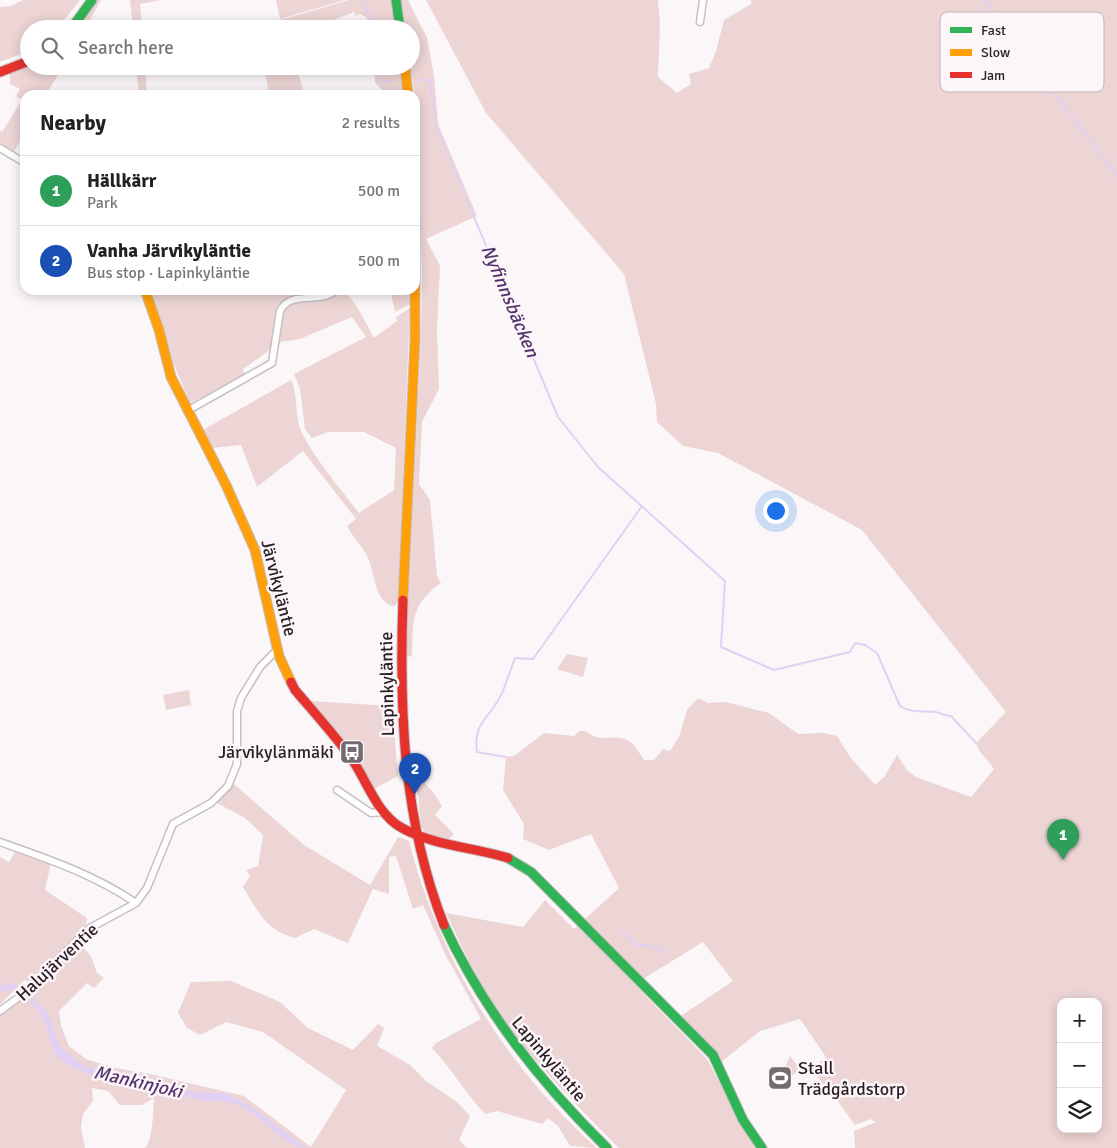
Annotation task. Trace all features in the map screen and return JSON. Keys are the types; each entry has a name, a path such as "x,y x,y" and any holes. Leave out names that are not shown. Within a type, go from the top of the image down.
{"street":[{"path":"78,20 92,0"},
{"path":"396,0 399,20"},
{"path":"700,22 703,0"},
{"path":"0,72 20,64"},
{"path":"406,75 407,90"},
{"path":"1,151 20,160"},
{"name":"Järvikyläntie","path":"146,295 159,330 171,377 187,412 226,485 255,550 277,650 286,674 295,690 350,756 384,812 400,827 436,844 485,851 509,858 531,872 713,1055 719,1064 743,1120 762,1148"},
{"path":"187,412 272,363 280,311 284,305 300,298 329,295"},
{"name":"Lapinkyläntie","path":"415,295 415,364 401,667 406,776 416,836 430,888 442,919 475,986 507,1037 534,1072 607,1148"},
{"name":"Halujärventie","path":"0,1011 30,987 90,928 136,903 147,888 173,824 211,803 232,780 238,764 237,711 241,698 260,667 277,650"},
{"path":"337,790 371,813 384,812"},
{"path":"0,842 72,867 109,885 136,903"}],"shaded area":[{"path":"23,0 80,0 64,20 20,20 20,54 0,62 0,7 11,6"},
{"path":"96,0 101,0 90,20 82,20"},
{"path":"130,0 160,0 140,4 141,20 132,20"},
{"path":"276,0 345,0 280,19"},
{"path":"349,0 391,0 394,20 368,20 360,14 356,16 354,12 334,20 280,20"},
{"path":"401,0 408,0 418,20 404,20"},
{"path":"426,0 658,0 660,23 658,77 677,93 691,84 689,74 709,68 716,51 724,20 751,4 751,0 1117,0 1117,1148 855,1148 854,1131 876,1122 871,1119 855,1125 837,1100 834,1101 812,1068 826,1057 800,1019 760,1031 720,1063 681,1016 733,981 703,942 643,979 584,920 619,888 591,834 549,850 523,839 524,824 503,790 506,757 514,756 544,733 574,736 580,731 586,731 597,737 618,738 629,741 644,760 654,760 663,749 670,751 679,737 687,710 698,698 708,703 726,702 769,713 798,734 823,733 837,736 850,757 875,785 884,777 897,755 907,770 916,777 971,797 994,769 981,753 976,743 1006,712 862,530 718,453 683,446 657,422 656,404 624,274 486,113"},
{"path":"420,24 427,38 434,76 438,124 477,216 426,239 440,266 437,330 439,389 422,422 419,484 430,500 437,576 441,583 431,591 418,607 413,624 412,657 406,655 421,334 422,270 420,90 414,90 412,75 420,75"},
{"path":"20,69 20,75 58,75 49,90 20,90 20,99 16,96 20,89 10,84 10,73"},
{"path":"137,75 146,75 147,90 138,90"},
{"path":"266,75 299,75 303,90 268,90"},
{"path":"375,75 401,75 402,90 382,90 375,82"},
{"path":"20,103 20,141 14,152 0,143 0,131 2,132"},
{"path":"151,295 348,295 374,338 397,321 396,317 410,308 398,601 395,606 383,600 376,586 370,562 347,526 356,519 303,451 257,487 241,445 212,448 203,430 291,380 302,433 322,464 359,513 394,490 396,448 364,432 328,432 312,438 305,429 300,389 294,374 366,337 352,317 300,339 281,342 243,369 245,376 190,403 172,360 155,302"},
{"path":"391,295 410,295 410,304 395,312"},
{"path":"567,654 588,658 583,677 557,669"},
{"path":"189,690 191,705 166,710 163,695"},
{"path":"311,701 392,706 398,776 374,789 357,755"},
{"path":"420,778 433,792 442,806 435,815 454,834 446,842 428,835 421,826 417,785"},
{"path":"234,784 304,845 370,885 398,837 409,841 422,885 438,927 458,969 480,1008 505,1046 533,1082 597,1148 570,1146 558,1126 548,1118 542,1124 497,1111 485,1114 432,1048 436,1043 481,1019 446,956 423,905 413,909 396,856 389,857 389,894 373,889 348,943 314,929 295,938 269,925 258,912 243,887 250,876 246,870 258,866 263,835 245,818 215,802"},
{"path":"15,852 51,863 45,890 87,918 86,926 28,982 24,980 0,1005 0,857 9,862"},
{"path":"545,900 574,929 578,926 707,1059 755,1148 619,1148 531,1055 504,1021 487,995 446,913 523,927"},
{"path":"80,944 91,956 97,973 104,978 94,988 87,983 59,1011 61,1026 69,1046 86,1059 115,1068 150,1074 244,1096 311,1147 346,1090 263,1032 226,1022 200,1035 187,1028 178,1013 191,982 231,981 280,1002 308,1028 353,1050 378,1024 384,1028 377,1046 410,1065 426,1081 457,1102 470,1116 459,1140 467,1148 145,1148 150,1139 154,1098 142,1105 120,1105 108,1091 92,1088 93,1101 83,1114 81,1127 85,1148 0,1148 0,1015 32,992"},
{"path":"12,983 33,997 45,1010 53,1025 59,1046 80,1063 106,1074 140,1083 200,1092 226,1093 254,1108 306,1148 281,1137 255,1115 237,1105 112,1083 95,1077 61,1060 53,1049 41,1015 23,996 13,990 0,992 0,985"},
{"path":"790,1056 800,1069 792,1076 785,1067"}],"waterway":[{"name":"Nyfinnsbäcken","path":"361,0 372,20"},
{"path":"984,0 993,12"},
{"name":"Nyfinnsbäcken","path":"381,75 382,81 391,81"},
{"name":"Nyfinnsbäcken","path":"419,80 430,80 437,129 558,417 598,467 725,581 721,647 774,670 850,652 855,643 865,645 877,653 900,706 913,711 936,712 951,716 976,743"},
{"path":"1054,92 1117,176"},
{"name":"Nyfinnsbäcken","path":"506,757 477,752 476,743 479,728 499,699 515,658 533,659 642,506"},
{"path":"620,928 635,945 646,945 667,952"}],"traffic: fast":[{"path":"78,20 92,0"},
{"path":"396,0 399,20"},
{"path":"508,858 531,872 713,1055 743,1120 762,1148"},
{"path":"444,925 477,987 515,1044 559,1097 607,1148"}],"traffic: slow":[{"path":"406,75 407,90"},
{"path":"147,295 159,330 171,377 226,485 255,550 279,656 291,682"},
{"path":"403,600 415,340 415,295"}],"traffic: jam":[{"path":"0,72 20,64"},
{"path":"403,600 403,724 412,806 430,886 444,925"},
{"path":"291,682 295,690 349,755 378,804 393,821 402,828 427,839 508,858"}],"place":[{"name":"Järvikylänmäki","path":"352,752"},
{"name":"Vanha Järvikyläntie","path":"415,794"},
{"name":"Hällkärr","path":"1063,860"},
{"name":"Stall Trädgårdstorp","path":"780,1078"}],"water label":[{"name":"Mankinjoki","path":"138,1082"}]}
